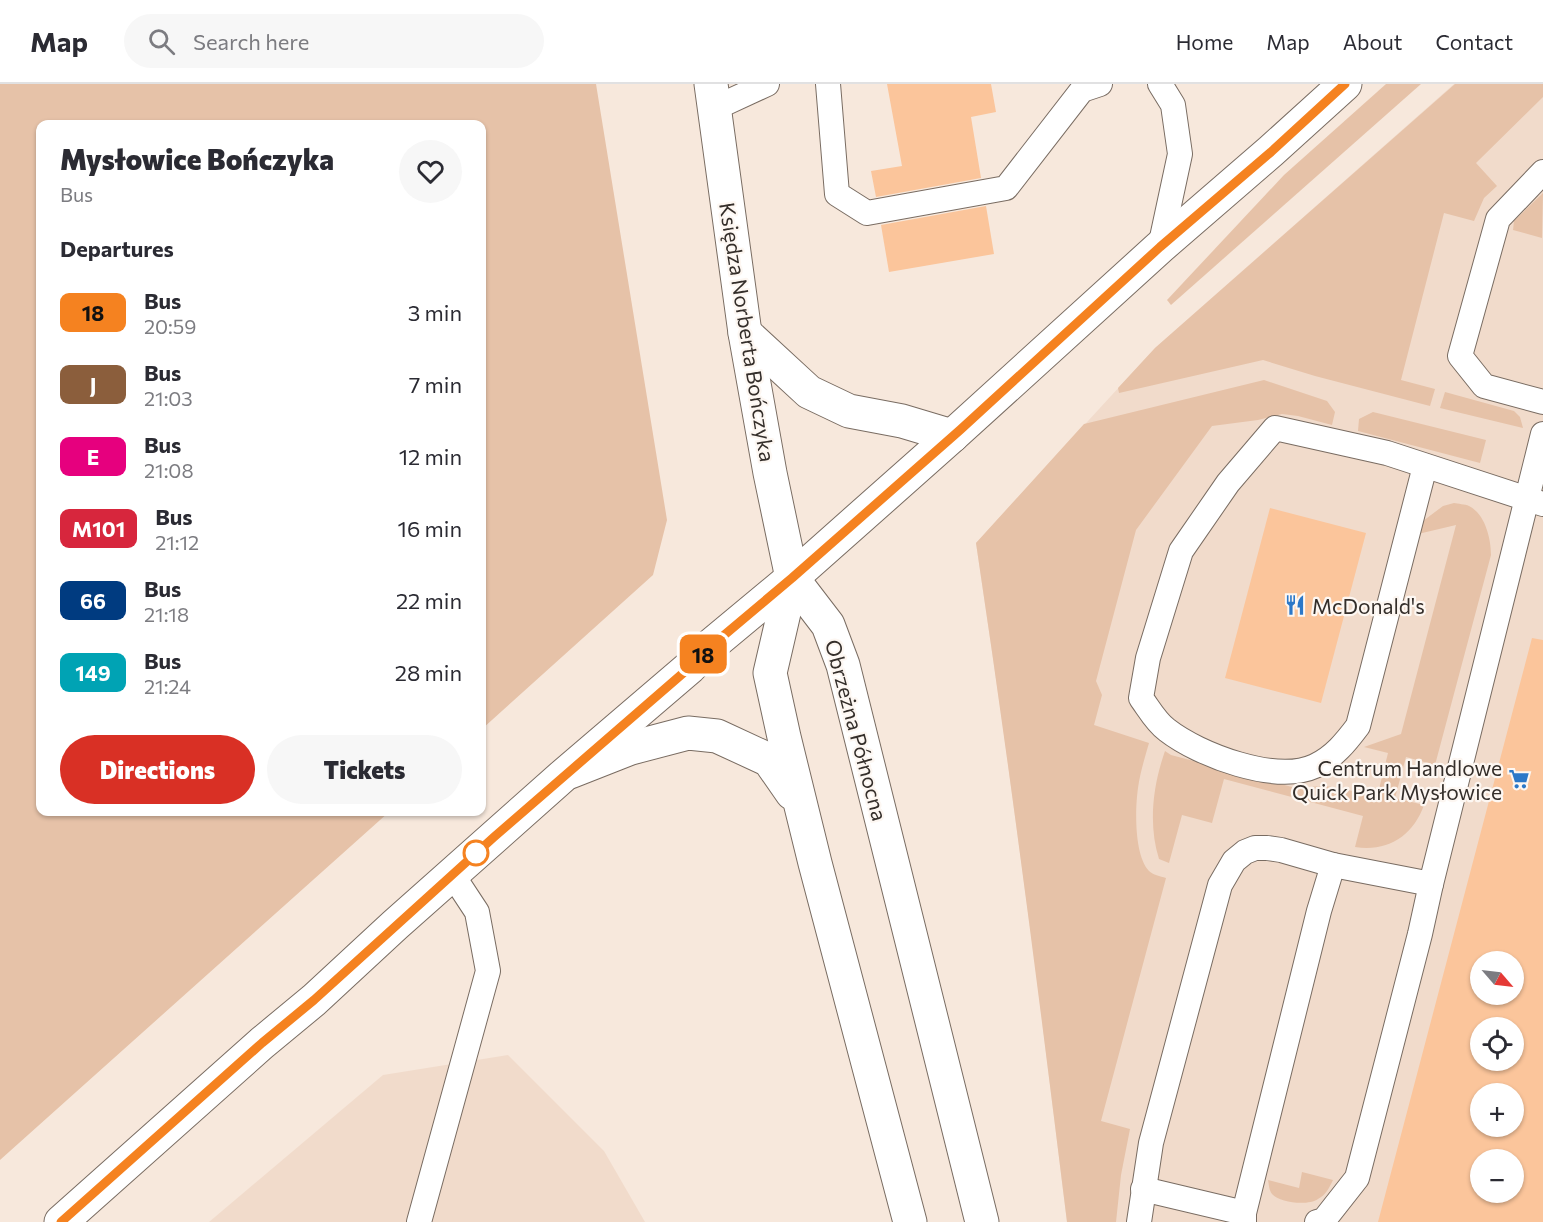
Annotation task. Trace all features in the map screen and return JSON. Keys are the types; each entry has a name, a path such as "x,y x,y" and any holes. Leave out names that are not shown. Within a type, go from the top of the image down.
{"street":[{"path":"61,1222 262,1043 314,1000 565,774 792,578 1345,84"},
{"name":"Księdza Norberta Bończyka","path":"713,96 745,333 770,473 792,578"},
{"path":"745,333 809,392 849,411 902,421 952,436"},
{"path":"792,578 770,673 801,804 910,1222"},
{"name":"Obrzeżna Północna","path":"792,578 828,625 843,664 982,1222"},
{"path":"565,774 631,748 688,733 717,736 769,760 801,804"}],"lane":[{"path":"713,96 767,84"},
{"path":"828,84 837,194 867,213 1006,188 1082,90 1100,84"},
{"path":"1160,84 1173,105 1180,154 1160,247"},
{"path":"1543,172 1498,219 1460,356 1484,386 1543,402"},
{"path":"1425,466 1358,726 1339,750 1314,767 1286,772 1244,766 1200,750 1166,730 1142,698 1148,658 1181,551 1228,483 1275,428 1387,453 1535,501"},
{"path":"1317,1222 1324,1220 1357,1178 1431,884 1535,501 1543,434"},
{"path":"1139,1222 1151,1143 1220,885 1234,861 1245,852 1255,848 1267,848 1333,865 1431,884"},
{"path":"1143,1189 1244,1217 1319,911 1333,865"},
{"path":"419,1222 488,971 477,912 452,874"}],"shaded area":[{"path":"0,84 596,84 667,520 653,575 486,725 486,120 36,120 36,816 385,816 0,1160"},
{"path":"1386,84 1421,84 1171,305 1167,300 1284,175"},
{"path":"1454,84 1543,84 1543,1222 1067,1222 1035,964 976,543 1155,348"},
{"path":"1455,84 1543,84 1543,97 1476,163 1497,186 1484,198 1474,221 1444,213 1401,380 1435,389 1430,406 1263,360 1119,393 1118,388 1155,348"},
{"path":"1543,193 1542,238 1513,230 1514,221"},
{"path":"1264,380 1327,401 1335,412 1332,425 1282,414 1258,420 1212,426 1136,530 1096,681 1102,695 1094,725 1149,743 1137,797 1138,843 1144,864 1149,871 1166,878 1101,1121 1130,1129 1121,1175 1116,1222 1067,1222 1024,882 976,543 1084,424"},
{"path":"1445,392 1514,411 1520,417 1523,428 1440,408"},
{"path":"1373,412 1486,440 1480,463 1358,431 1359,419"},
{"path":"1454,503 1469,506 1479,515 1488,534 1491,555 1435,765 1406,757 1395,798 1424,805 1413,825 1398,840 1388,844 1367,848 1355,847 1363,816 1224,779 1212,823 1182,815 1169,863 1159,859 1154,832 1153,805 1157,777 1165,751 1171,755 1292,787 1325,786 1377,797 1388,753 1364,747 1401,734 1456,525 1418,534 1423,521 1443,506"},
{"path":"508,1055 604,1151 645,1222 209,1222 383,1075"},
{"path":"1302,1172 1333,1180 1325,1193 1313,1201 1301,1203 1281,1200 1272,1194 1268,1180 1299,1188"}],"building":[{"path":"887,84 991,84 996,112 971,117 981,178 876,197 871,171 902,166"},
{"path":"986,206 994,254 889,272 881,225"},
{"name":"McDonald's","path":"1270,508 1366,533 1321,703 1225,678"},
{"name":"Centrum Handlowe Quick Park Mysłowice","path":"1532,638 1543,640 1543,1222 1378,1222"}],"bus line":[{"name":"18","path":"61,1222 262,1043 314,1000 547,790 960,430 1160,247 1271,152 1345,84"}],"place":[{"name":"McDonald's","path":"1295,605"},
{"name":"Centrum Handlowe Quick Park Mysłowice","path":"1519,779"}]}
